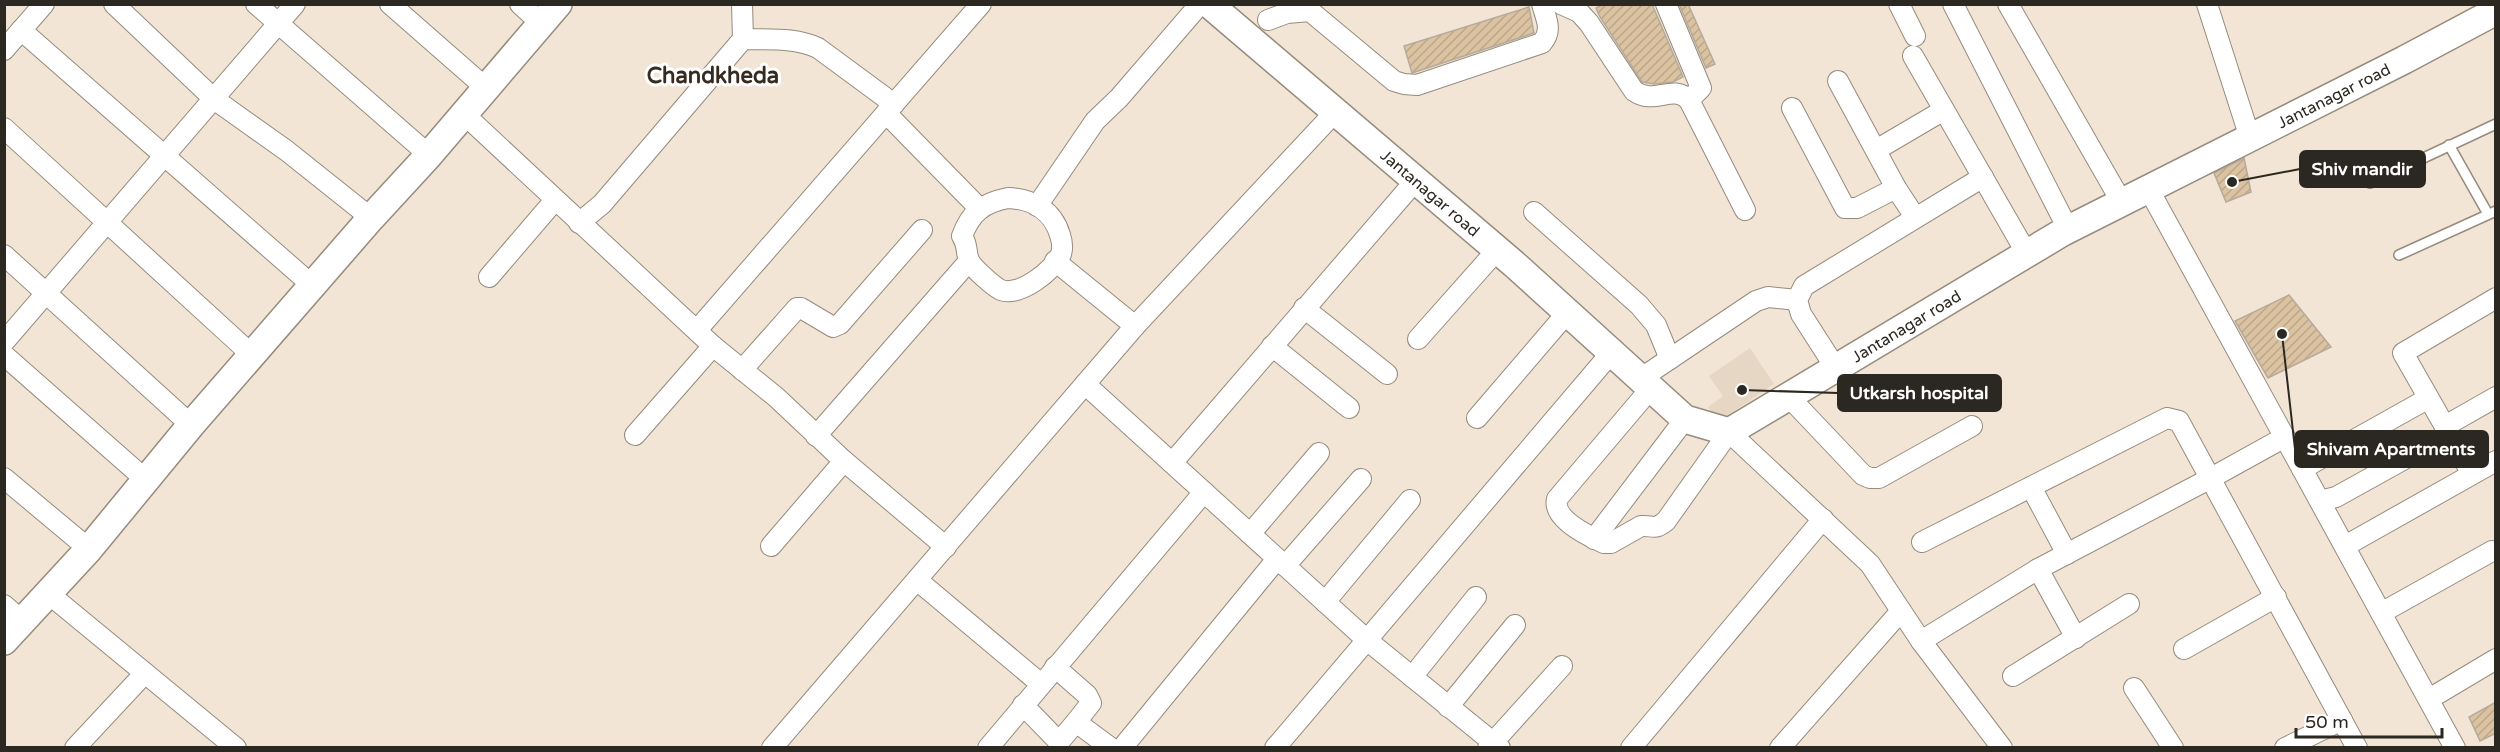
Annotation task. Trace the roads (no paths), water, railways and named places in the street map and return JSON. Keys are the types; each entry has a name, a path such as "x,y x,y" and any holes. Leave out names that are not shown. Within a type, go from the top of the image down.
{"street":[{"path":"5,49 44,4"},
{"path":"114,4 214,99 277,143 371,218"},
{"path":"256,4 429,155"},
{"path":"4,342 295,4"},
{"path":"390,4 487,89"},
{"path":"4,642 13,613 49,594 191,425 371,218 465,115 550,14 520,4"},
{"path":"579,223 602,204 743,39 742,4"},
{"path":"697,330 981,4"},
{"path":"1037,206 1095,121 1119,98 1200,4"},
{"name":"Jantanagar road","path":"1209,4 1497,250 1685,419 1729,432 2068,229 2494,15"},
{"path":"1268,20 1287,13 1310,11 1394,81 1417,85 1542,43 1548,36 1549,29 1542,4"},
{"path":"1561,4 1579,12 1589,23 1634,91 1650,98 1675,93 1683,94 1689,100 1745,210"},
{"path":"1666,4 1701,88 1689,100"},
{"path":"1899,4 1914,46 1944,110 2028,254"},
{"path":"1953,4 2068,229"},
{"path":"2008,4 2121,201"},
{"path":"2207,4 2250,138"},
{"path":"21,30 313,286"},
{"path":"743,39 796,40 818,48 890,108 979,208"},
{"path":"1838,81 1896,188 1915,217"},
{"path":"1792,108 1845,207 1857,208 1896,188"},
{"path":"1876,150 1944,110"},
{"path":"772,747 1135,326 1336,111"},
{"path":"465,115 713,346 776,397 844,461 946,547"},
{"path":"4,128 252,355"},
{"path":"1835,367 1801,314 1797,300 1804,286 1983,177"},
{"path":"1172,463 1416,180"},
{"path":"2148,188 2455,747"},
{"path":"1008,198 1024,199 1037,206 1047,211 1058,229 1062,242 1062,253 1037,280 1015,291 1001,290 969,261 968,246 962,236 971,217 979,208 993,201 1008,198"},
{"path":"489,277 555,200"},
{"path":"1534,212 1640,305 1656,325 1670,359"},
{"path":"742,370 797,308 801,308 833,327 840,324 922,230"},
{"path":"1418,339 1497,250"},
{"path":"4,255 191,425"},
{"path":"816,436 969,261"},
{"path":"1055,261 1135,326"},
{"path":"1797,300 1768,297 1756,300 1670,359 1645,383 1557,499 1556,504 1560,515 1594,538 1611,543 1641,526 1654,529 1666,521 1729,432 1870,564 1921,641 2002,747"},
{"path":"2472,474 2441,433 2403,352 2496,298"},
{"path":"1304,308 1387,374"},
{"path":"1477,418 1567,313"},
{"path":"635,435 713,346"},
{"path":"1272,346 1349,408"},
{"path":"1275,747 1368,641 1611,353"},
{"path":"4,355 146,480"},
{"path":"1085,384 1368,641 1493,746 1562,666"},
{"path":"1789,397 1863,475 1870,478 1879,478 1972,426"},
{"path":"2320,501 2336,497 2496,397"},
{"path":"2302,469 2420,403"},
{"path":"1923,542 2167,418 2179,421 2357,747"},
{"path":"1594,538 1685,419"},
{"path":"1921,641 2038,569 2211,478 2285,436"},
{"path":"1250,534 1319,453"},
{"path":"771,546 844,461"},
{"path":"2345,546 2496,461"},
{"path":"4,478 89,549"},
{"path":"1122,747 1281,562 1361,479"},
{"path":"2031,487 2067,554"},
{"path":"988,747 1204,492"},
{"path":"1325,602 1410,500"},
{"path":"1630,747 1823,519"},
{"path":"2381,613 2492,551"},
{"path":"2038,569 2076,638"},
{"path":"917,580 1041,684"},
{"path":"49,594 145,673 227,745"},
{"path":"1412,677 1476,597"},
{"path":"2184,648 2276,597"},
{"path":"2013,676 2130,604"},
{"path":"1780,747 1901,611"},
{"path":"1448,707 1515,625"},
{"path":"2429,699 2496,659"},
{"path":"1023,705 1056,745 1091,703 1087,695 1055,667"},
{"path":"75,747 145,673"},
{"path":"2133,688 2173,747"},
{"path":"2285,747 2342,720"},
{"path":"1076,722 1111,747"}],"lane":[{"path":"2370,183 2496,124"},
{"path":"2399,255 2492,212 2449,145"}],"place":[{"name":"Shiv mandir","path":"2232,182"},
{"name":"Shivam Apartments","path":"2282,334"},
{"name":"Utkarsh hospital","path":"1742,390"}],"district":[{"name":"Chandkheda","path":"713,75"}]}
